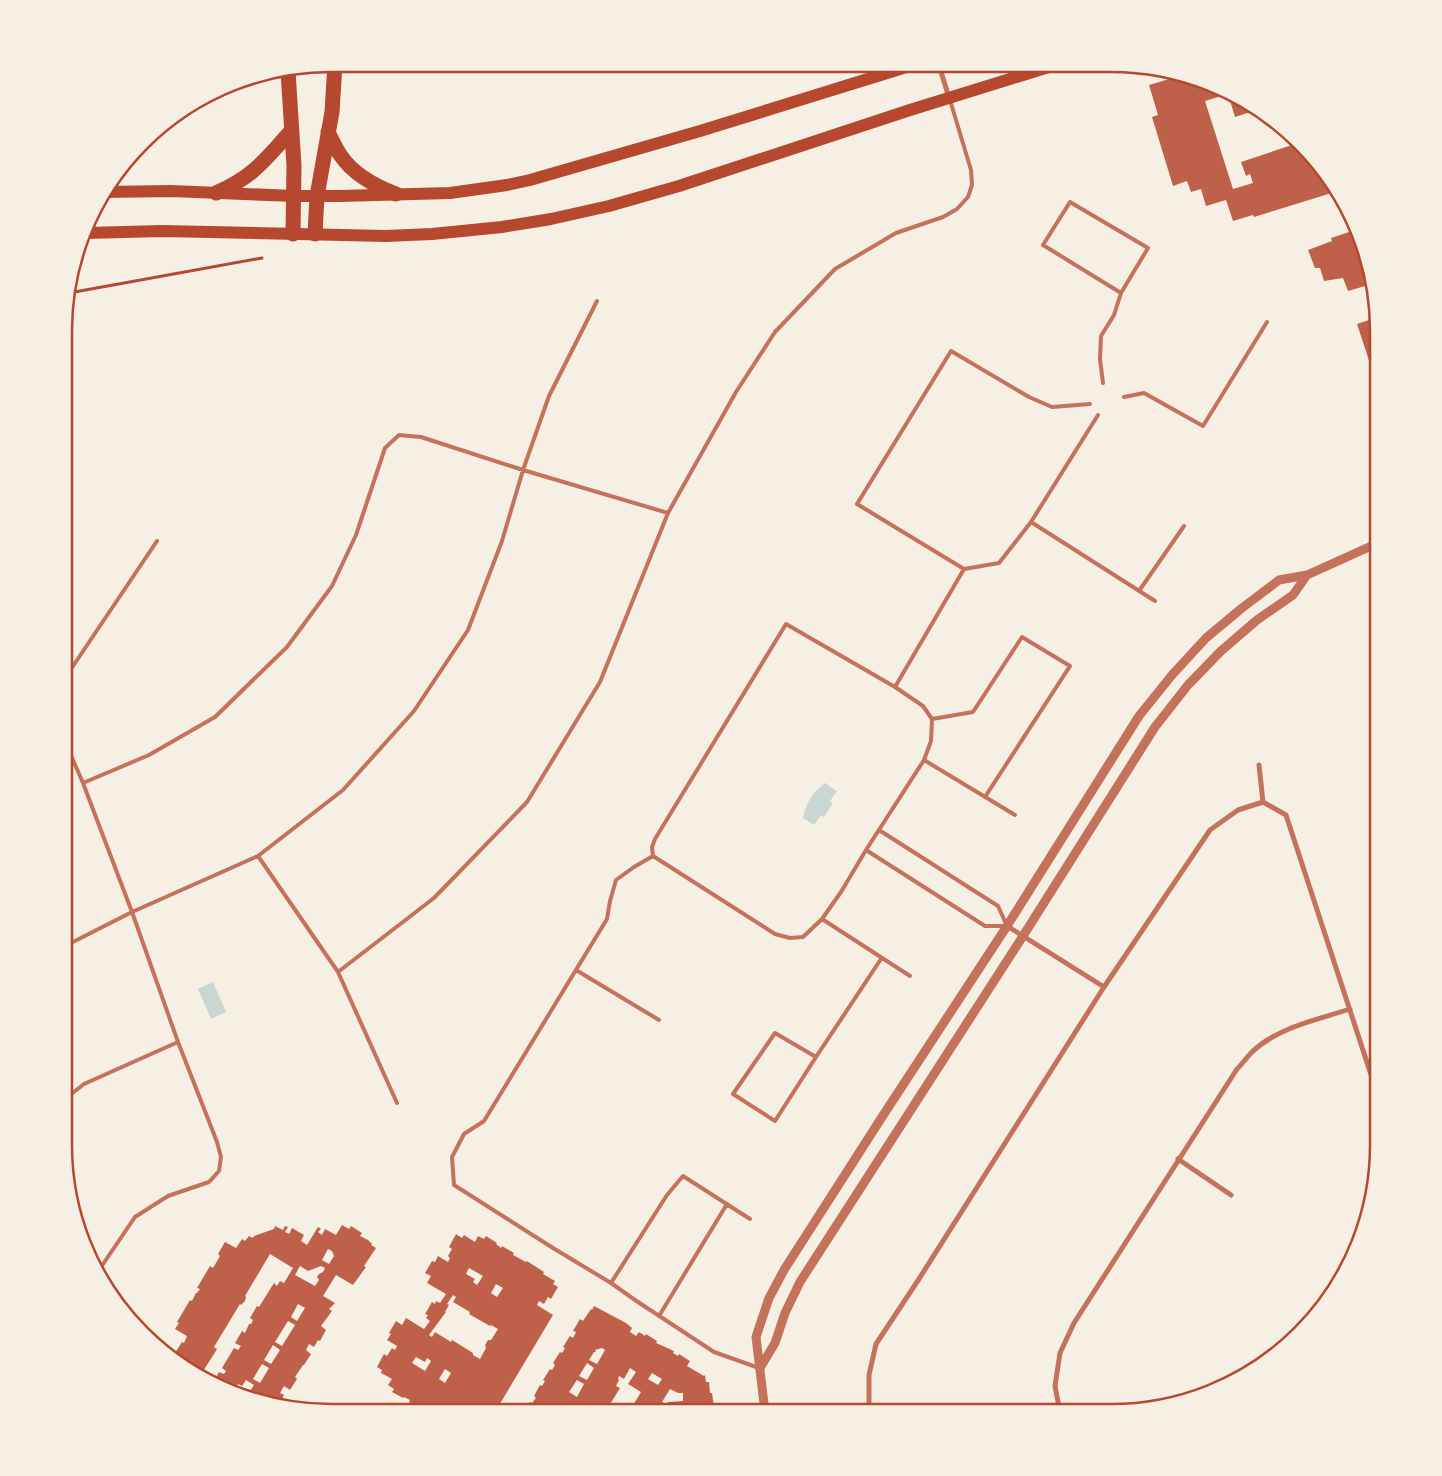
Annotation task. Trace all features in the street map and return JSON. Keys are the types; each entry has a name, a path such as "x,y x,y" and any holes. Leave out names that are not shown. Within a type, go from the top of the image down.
{"highway":[{"path":"315,234 317,196 332,112 334,72"},
{"path":"288,76 294,166 293,234"},
{"path":"216,193 255,171 291,130"},
{"path":"328,132 341,157 361,176 376,186 396,194"}],"main road":[{"path":"114,192 171,191 317,196 450,192 507,185 700,131 890,72"},
{"path":"92,233 162,231 386,236 432,234 502,227 551,219 609,206 679,186 1033,72"}],"street":[{"path":"941,72 949,98"},
{"path":"764,1404 756,1337 768,1298 882,1117 1007,926 1139,716 1172,675 1206,638 1279,580 1307,575 1370,546"},
{"path":"760,1368 775,1343 785,1313 800,1282 1160,720 1188,685 1221,651 1257,620 1293,595 1307,575"},
{"path":"1259,765 1263,802"},
{"path":"869,1404 869,1375 876,1344 1104,987 1210,830 1238,810 1263,802 1286,815 1370,1071"},
{"path":"1007,926 1104,987"},
{"path":"1058,1404 1055,1386 1060,1353 1074,1323 1236,1070 1253,1051 1274,1036 1296,1026 1350,1009"},
{"path":"1178,1159 1231,1195"}],"lane":[{"path":"338,972 434,898 527,802 600,682 668,514 736,392 775,332 836,269 896,233 957,209 968,196 972,185 971,170 949,98"},
{"path":"1104,383 1100,359 1101,336 1114,315 1121,293 1148,248 1070,202 1043,245 1121,293"},
{"path":"72,942 132,912 258,856 343,790 414,711 468,630 502,541 523,470 549,396 597,301"},
{"path":"1124,397 1144,393 1203,426 1268,322"},
{"path":"1090,404 1052,407 1029,397 951,351 857,504 964,569 999,564 1031,522 1098,415"},
{"path":"83,783 149,755 215,717 287,647 332,586 356,535 385,448 399,435 421,437 668,514"},
{"path":"1031,522 1155,601"},
{"path":"1138,590 1184,526"},
{"path":"72,668 157,541"},
{"path":"895,687 964,569"},
{"path":"786,624 895,687 923,706 932,720 931,740 924,760 822,920 803,937 790,938 775,934 653,856 652,847 655,838 786,624"},
{"path":"932,720 973,712 1022,636 1070,666 985,797"},
{"path":"72,758 132,912 221,1157 219,1171 209,1182 168,1196 135,1216 102,1265"},
{"path":"924,760 1015,815"},
{"path":"866,850 985,926 1007,926 998,906 879,830"},
{"path":"258,856 338,972 397,1103"},
{"path":"653,856 616,880 607,919 484,1121 464,1134 452,1157 454,1184 553,1248 611,1282 714,1352 760,1368"},
{"path":"822,920 910,976"},
{"path":"816,1057 775,1033 733,1094 775,1121 881,959"},
{"path":"576,970 659,1020"},
{"path":"72,1093 84,1084 178,1042"},
{"path":"611,1282 682,1176 750,1219"},
{"path":"659,1316 726,1204"}],"path":[{"path":"76,292 262,258"}],"shaded area":[{"path":"825,783 837,791 830,801 833,803 824,817 821,815 814,825 803,818 804,813 811,798"},
{"path":"213,982 226,1012 211,1019 198,989"}],"building":[{"path":"1169,79 1219,96 1205,101 1233,189 1253,183 1250,174 1246,176 1241,162 1291,145 1316,174 1330,194 1254,217 1253,215 1233,221 1226,200 1206,206 1201,189 1191,192 1187,181 1173,186 1152,117 1158,115 1149,85"},
{"path":"1230,102 1249,113 1235,117"},
{"path":"1349,232 1361,265 1366,286 1348,291 1343,278 1324,281 1320,268 1315,268 1308,250 1332,241 1331,238"},
{"path":"1369,320 1370,364 1357,324"},
{"path":"342,1225 349,1229 351,1226 362,1233 360,1236 368,1240 376,1248 364,1266 366,1267 353,1285 336,1275 323,1296 335,1303 329,1309 332,1311 321,1326 326,1330 314,1347 309,1344 306,1350 311,1354 295,1377 297,1379 290,1390 284,1386 280,1393 284,1395 282,1399 250,1390 254,1385 246,1380 242,1386 238,1384 237,1386 216,1377 219,1372 224,1374 226,1371 222,1368 234,1348 238,1350 241,1346 235,1343 242,1331 245,1333 249,1324 251,1324 253,1320 250,1318 257,1306 259,1307 274,1283 277,1286 280,1281 284,1283 293,1268 270,1254 245,1296 245,1301 240,1304 214,1347 217,1349 204,1370 176,1351 182,1342 184,1343 187,1336 175,1329 179,1323 177,1322 190,1300 192,1301 200,1289 197,1288 210,1266 213,1268 225,1242 236,1248 242,1239 245,1241 249,1236 253,1238 274,1229 275,1226 283,1230 285,1226 288,1227 285,1232 289,1234 292,1228 304,1235 301,1241 307,1245 318,1227 321,1229 318,1232 322,1235 325,1229 336,1235","holes":["328,1249 332,1251 334,1256 329,1264 322,1260","300,1266 308,1271 321,1266 325,1268 317,1277 319,1280 315,1286 295,1275","298,1304 305,1308 297,1321 291,1317","288,1321 295,1325 282,1346 275,1342","273,1345 280,1350 271,1364 264,1360","262,1364 269,1368 260,1383 253,1379"]},
{"path":"456,1234 462,1238 464,1235 475,1242 478,1236 484,1239 486,1236 501,1248 502,1246 514,1253 513,1255 544,1272 543,1274 555,1281 553,1284 558,1287 551,1299 548,1297 544,1304 539,1301 537,1305 553,1315 500,1404 413,1404 409,1402 410,1400 392,1392 394,1389 388,1385 392,1379 381,1373 382,1370 377,1367 384,1354 387,1356 392,1348 395,1350 397,1346 387,1340 396,1321 402,1325 406,1318 424,1329 430,1321 426,1318 428,1315 425,1314 432,1302 435,1304 436,1301 440,1303 446,1294 427,1283 431,1276 425,1273 432,1261 435,1262 438,1256 448,1262 450,1258 448,1256 452,1249 449,1247","holes":["469,1268 483,1276 477,1285 473,1282 475,1279 466,1274","496,1284 503,1288 497,1297 491,1293","453,1295 456,1297 453,1302 470,1312 469,1314 498,1329 491,1340 488,1340 480,1359 452,1340 451,1342 435,1332 432,1337 429,1335 446,1312 449,1305 447,1304","416,1357 425,1362 427,1358 431,1361 425,1371 412,1363","445,1369 451,1373 445,1383 439,1379"]},
{"path":"594,1306 626,1323 632,1328 630,1332 636,1336 639,1332 645,1336 646,1334 657,1341 656,1343 690,1361 687,1366 705,1375 706,1382 709,1382 714,1404 667,1404 668,1402 683,1401 683,1393 670,1389 662,1402 665,1404 634,1404 641,1392 628,1384 636,1372 630,1368 624,1379 619,1376 616,1386 620,1388 610,1404 529,1404 536,1398 534,1396 540,1385 542,1386 545,1381 543,1380 550,1369 552,1370 555,1365 553,1363 560,1352 562,1353 565,1348 563,1347 570,1336 573,1338 576,1332 573,1331 580,1319 583,1321","holes":["602,1348 605,1350 597,1364 589,1360 594,1352 596,1352 595,1350","587,1363 594,1368 587,1380 579,1376","652,1373 662,1379 658,1385 648,1379","577,1380 584,1384 577,1397 569,1392"]}]}
